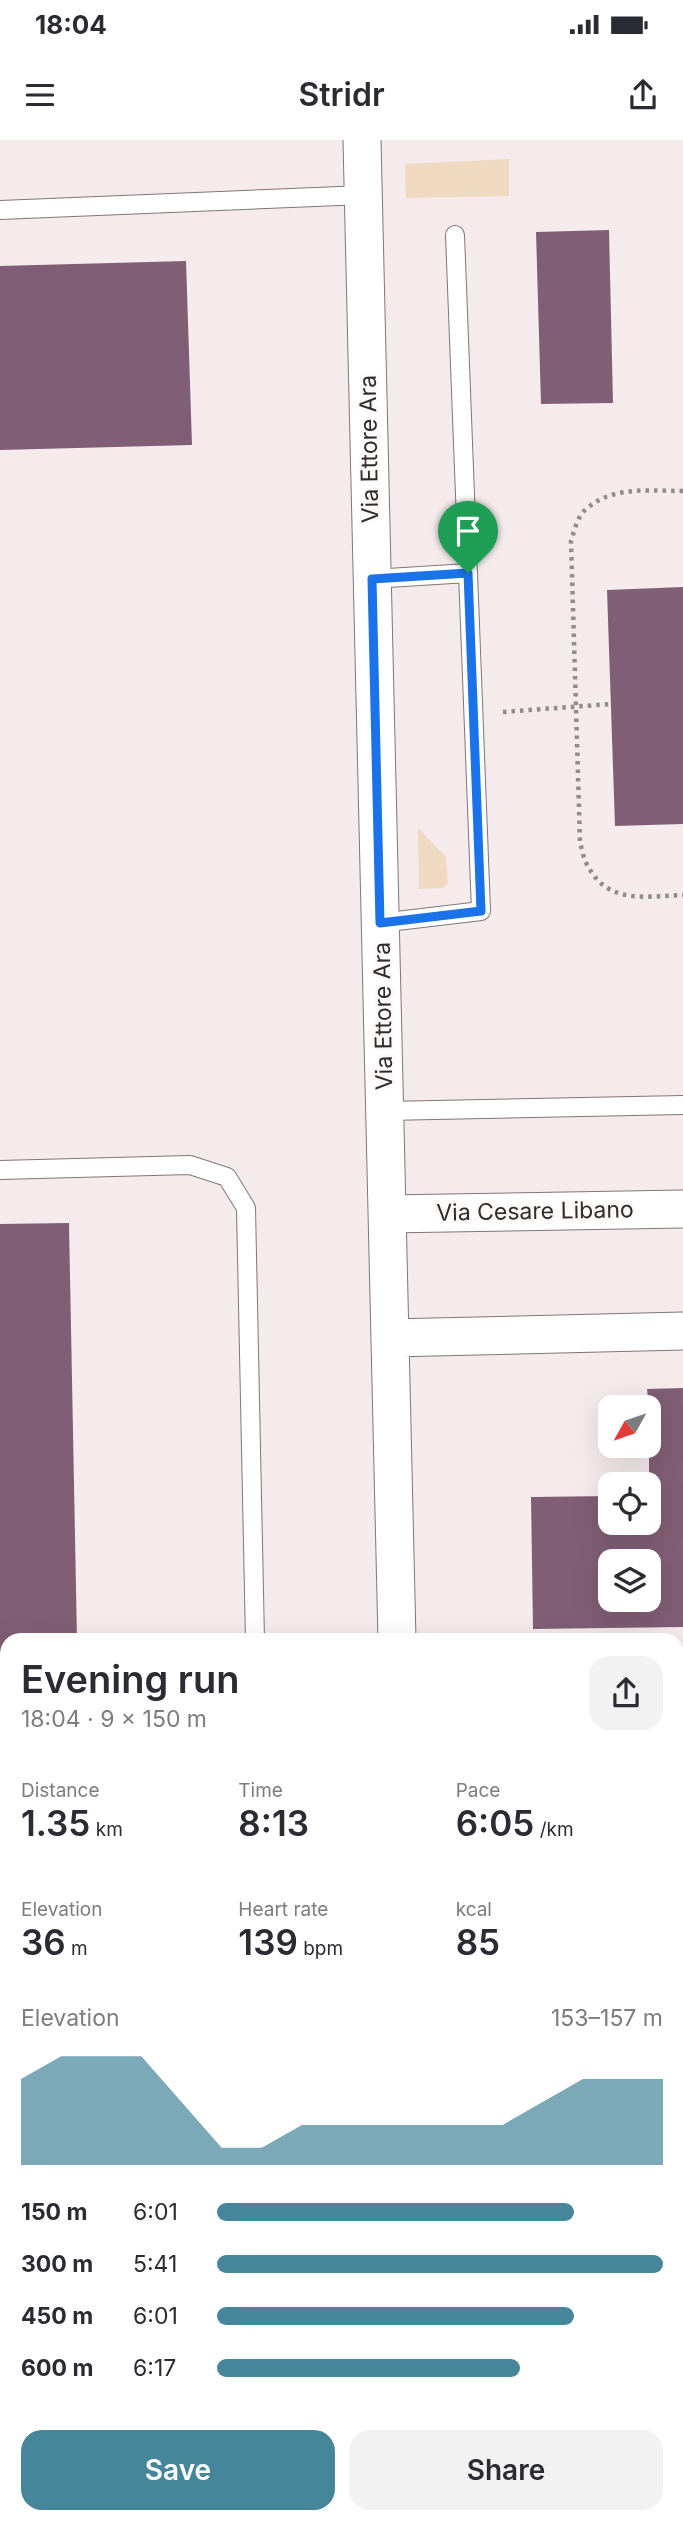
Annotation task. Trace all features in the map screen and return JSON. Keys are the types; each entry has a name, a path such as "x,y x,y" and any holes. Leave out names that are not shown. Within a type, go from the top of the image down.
{"street":[{"name":"Via Ettore Ara","path":"362,140 397,1633"},
{"name":"Via Cesare Libano","path":"387,1214 683,1209"},
{"path":"390,1338 683,1331"}],"lane":[{"path":"0,210 364,195"},
{"path":"380,923 481,911 455,235"},
{"path":"372,579 468,573"},
{"path":"385,1111 683,1105"},
{"path":"0,1170 191,1165 227,1177 246,1208 255,1633"}],"path":[{"path":"683,491 626,490 605,497 582,512 570,541 580,842 589,869 606,890 624,897 683,895"},
{"path":"474,713 611,704"}],"shaded area":[{"path":"509,159 509,196 406,198 405,164"},
{"path":"418,828 446,857 448,884 442,888 419,889"}],"building":[{"path":"609,230 613,403 541,404 536,232"},
{"path":"186,261 192,445 0,450 0,266"},
{"path":"683,587 683,824 615,826 607,590"},
{"path":"69,1223 77,1633 0,1633 0,1224"},
{"path":"683,1388 683,1627 533,1629 531,1497 598,1496 598,1535 661,1535 661,1472 649,1472 649,1458 662,1458 662,1395 648,1395 647,1389"}],"route":[{"path":"468,573 481,911 380,923 372,579 468,573"}]}
